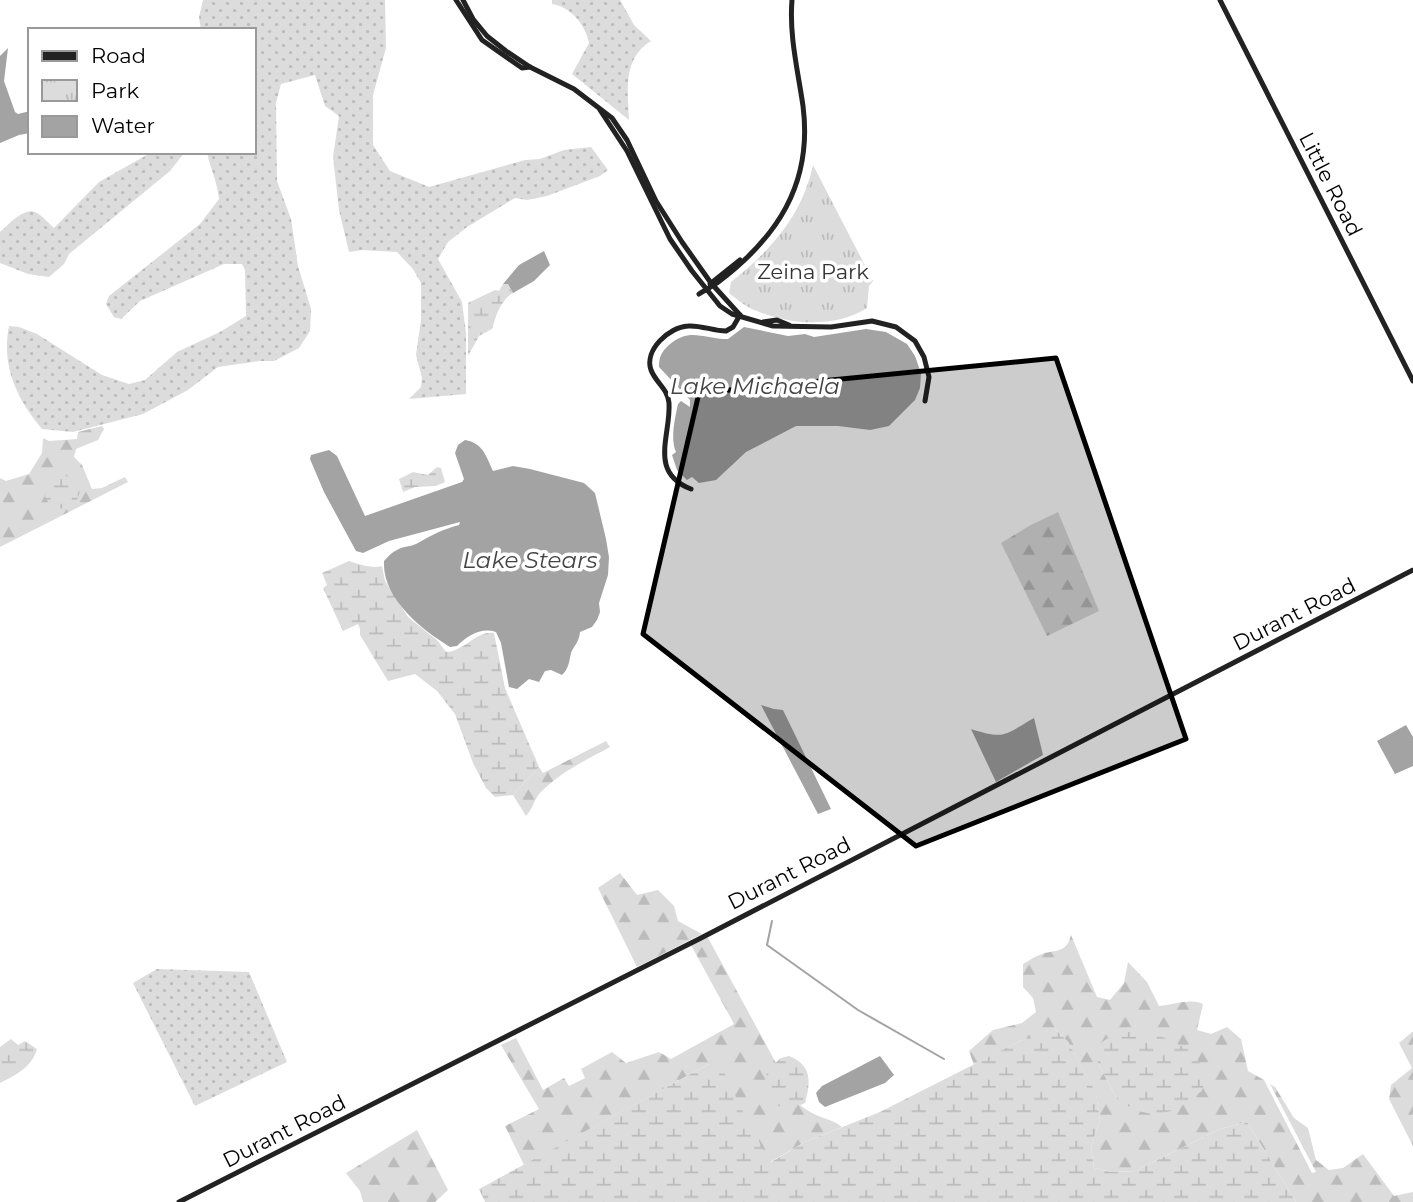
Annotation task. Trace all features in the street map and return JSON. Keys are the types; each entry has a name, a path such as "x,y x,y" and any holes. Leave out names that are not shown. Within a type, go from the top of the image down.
{"street":[{"path":"456,0 482,40 522,68 530,67"},
{"path":"463,0 473,19 487,36 530,67 574,89 609,115 623,132 659,206 712,284 740,314"},
{"path":"699,294 760,244 779,221 800,176 804,152 804,120 791,29 792,0"},
{"name":"Little Road","path":"1220,0 1413,382"},
{"path":"600,110 627,151 670,239 705,289 727,311 773,326 824,328 872,321 896,327 915,341 924,357 929,377 925,401"},
{"path":"691,489 674,479 665,463 669,402 664,388 651,369 650,355 659,342 678,328 694,326 726,331 733,327 740,314"},
{"name":"Durant Road","path":"179,1202 701,938 1413,570"}],"highlighted area":[{"path":"1056,358 1186,739 916,846 643,634 699,393"}],"green space":[{"path":"203,0 385,0 386,48 373,95 373,145 390,171 429,187 525,160 540,159 564,150 591,147 608,170 600,176 547,196 527,200 515,198 467,227 448,242 438,259 462,302 466,333 466,394 409,399 421,387 422,378 416,355 421,320 421,283 413,269 397,252 349,252 339,210 333,157 339,116 325,106 315,75 281,84 276,103 277,181 291,219 298,266 311,309 310,331 299,348 274,361 218,367 188,390 143,414 73,432 42,429 25,406 9,368 9,326 37,334 102,375 129,384 145,380 177,352 220,332 246,316 245,270 242,264 224,264 140,301 121,319 114,317 106,304 109,296 200,224 219,199 208,154 256,154 256,28 201,28 199,17"},
{"path":"552,0 620,0 634,25 651,41 642,48 631,66 628,87 629,120 572,74 589,43 576,18 565,9 552,4"},
{"path":"148,154 183,154 170,171 69,254 64,264 49,277 28,274 0,263 0,232 16,218 26,212 35,212 54,228 99,182"},
{"name":"Zeina Park","path":"813,165 873,281 869,286 867,308 841,319 827,321 798,321 770,316 750,308 729,293 731,282 783,231 801,200"},
{"path":"503,284 508,284 513,293 502,304 492,329 479,336 468,356 468,303 495,290 499,291"},
{"path":"102,426 104,429 98,440 76,449 74,457 82,465 92,489 102,488 125,477 128,482 0,547 0,478 6,481 29,474 42,453 43,438 49,441 77,439 78,432"},
{"path":"437,467 441,468 445,482 403,492 399,479 413,472 428,475"},
{"path":"62,475 72,478 82,487 76,502 68,511 49,504 45,496 49,486"},
{"path":"1058,512 1099,611 1047,636 1001,543"},
{"path":"349,561 369,567 382,566 385,581 408,617 438,641 446,652 458,649 482,635 494,633 505,688 539,767 513,795 495,797 486,788 473,763 455,714 437,691 415,674 388,681 360,635 358,624 343,631 323,588 327,585 322,573"},
{"path":"606,741 610,747 573,767 547,786 538,795 526,816 513,795 539,767 543,773"},
{"path":"620,873 637,895 658,890 674,906 678,921 702,934 637,967 598,888"},
{"path":"1071,935 1097,997 1110,1000 1124,983 1128,962 1147,982 1159,1006 1187,1002 1203,1004 1197,1030 1211,1034 1227,1027 1241,1039 1248,1071 1264,1080 1312,1173 1316,1172 1270,1084 1275,1087 1294,1118 1308,1128 1316,1160 1329,1170 1343,1168 1363,1154 1394,1196 1413,1192 1413,1202 1296,1202 1247,1122 1220,1129 1135,1171 1112,1172 1094,1168 1091,1147 1100,1120 1096,1094 1068,1042 1055,1029 1020,1041 974,1065 969,1051 993,1030 1022,1023 1036,1012 1033,998 1023,987 1023,964 1039,955 1062,949","holes":["1156,1034 1118,1101 1097,1061"]},
{"path":"707,936 776,1063 766,1072 806,1109 842,1127 805,1142 770,1162 709,1064 524,1165 505,1126 539,1109 501,1045 516,1038 543,1090 564,1078 569,1086 585,1078 581,1069 612,1052 626,1063 659,1052 671,1059 734,1024 691,945"},
{"path":"157,969 249,972 287,1062 195,1106 133,983"},
{"path":"1054,1028 1068,1042 1096,1093 1100,1120 1091,1147 1094,1168 1112,1172 1135,1171 1220,1129 1247,1122 1296,1202 485,1202 479,1189 709,1064 722,1068 771,1162 805,1142 880,1112 1020,1041"},
{"path":"1128,1032 1156,1034 1192,1051 1206,1072 1202,1091 1171,1111 1156,1115 1138,1111 1118,1101 1097,1061 1095,1047 1108,1038"},
{"path":"1412,1032 1413,1146 1389,1099 1391,1085 1412,1068 1399,1043"},
{"path":"11,1039 18,1045 25,1041 37,1049 27,1066 0,1083 0,1047"},
{"path":"789,1056 806,1069 809,1081 805,1103 798,1104 790,1112 774,1101 766,1071 781,1058"},
{"path":"417,1130 448,1190 435,1202 363,1202 360,1191 346,1173"}],"water":[{"path":"8,48 4,81 15,112 18,114 28,112 28,133 0,143 0,56"},
{"path":"544,251 550,265 534,281 513,293 508,284 503,284 519,265"},
{"name":"Lake Michaela","path":"744,327 788,336 805,334 814,337 866,329 886,332 907,344 915,356 921,373 920,388 915,400 889,426 870,430 838,426 796,426 746,452 716,480 699,483 692,477 687,480 677,470 672,455 676,452 673,435 678,404 681,401 690,407 690,400 659,367 660,357 670,344 684,336 728,339"},
{"name":"Lake Stears","path":"465,440 480,447 493,471 513,466 584,483 595,493 606,539 608,575 597,620 592,627 580,632 562,675 551,670 545,671 539,682 529,679 517,689 509,687 501,643 496,632 480,632 457,646 450,647 416,622 389,588 384,561 390,555 459,525 460,522 389,541 363,553 356,551 324,492 310,459 311,455 329,450 337,456 365,516 462,482 464,479 455,453 458,445"},
{"path":"761,705 783,710 831,809 818,814"},
{"path":"1034,718 1043,755 996,782 971,729 1004,734"},
{"path":"1406,725 1413,737 1413,766 1395,774 1377,741"},
{"path":"880,1056 894,1075 885,1083 825,1107 819,1102 816,1093 822,1086"}],"waterway":[{"path":"772,921 767,945 858,1010 944,1059"}]}
